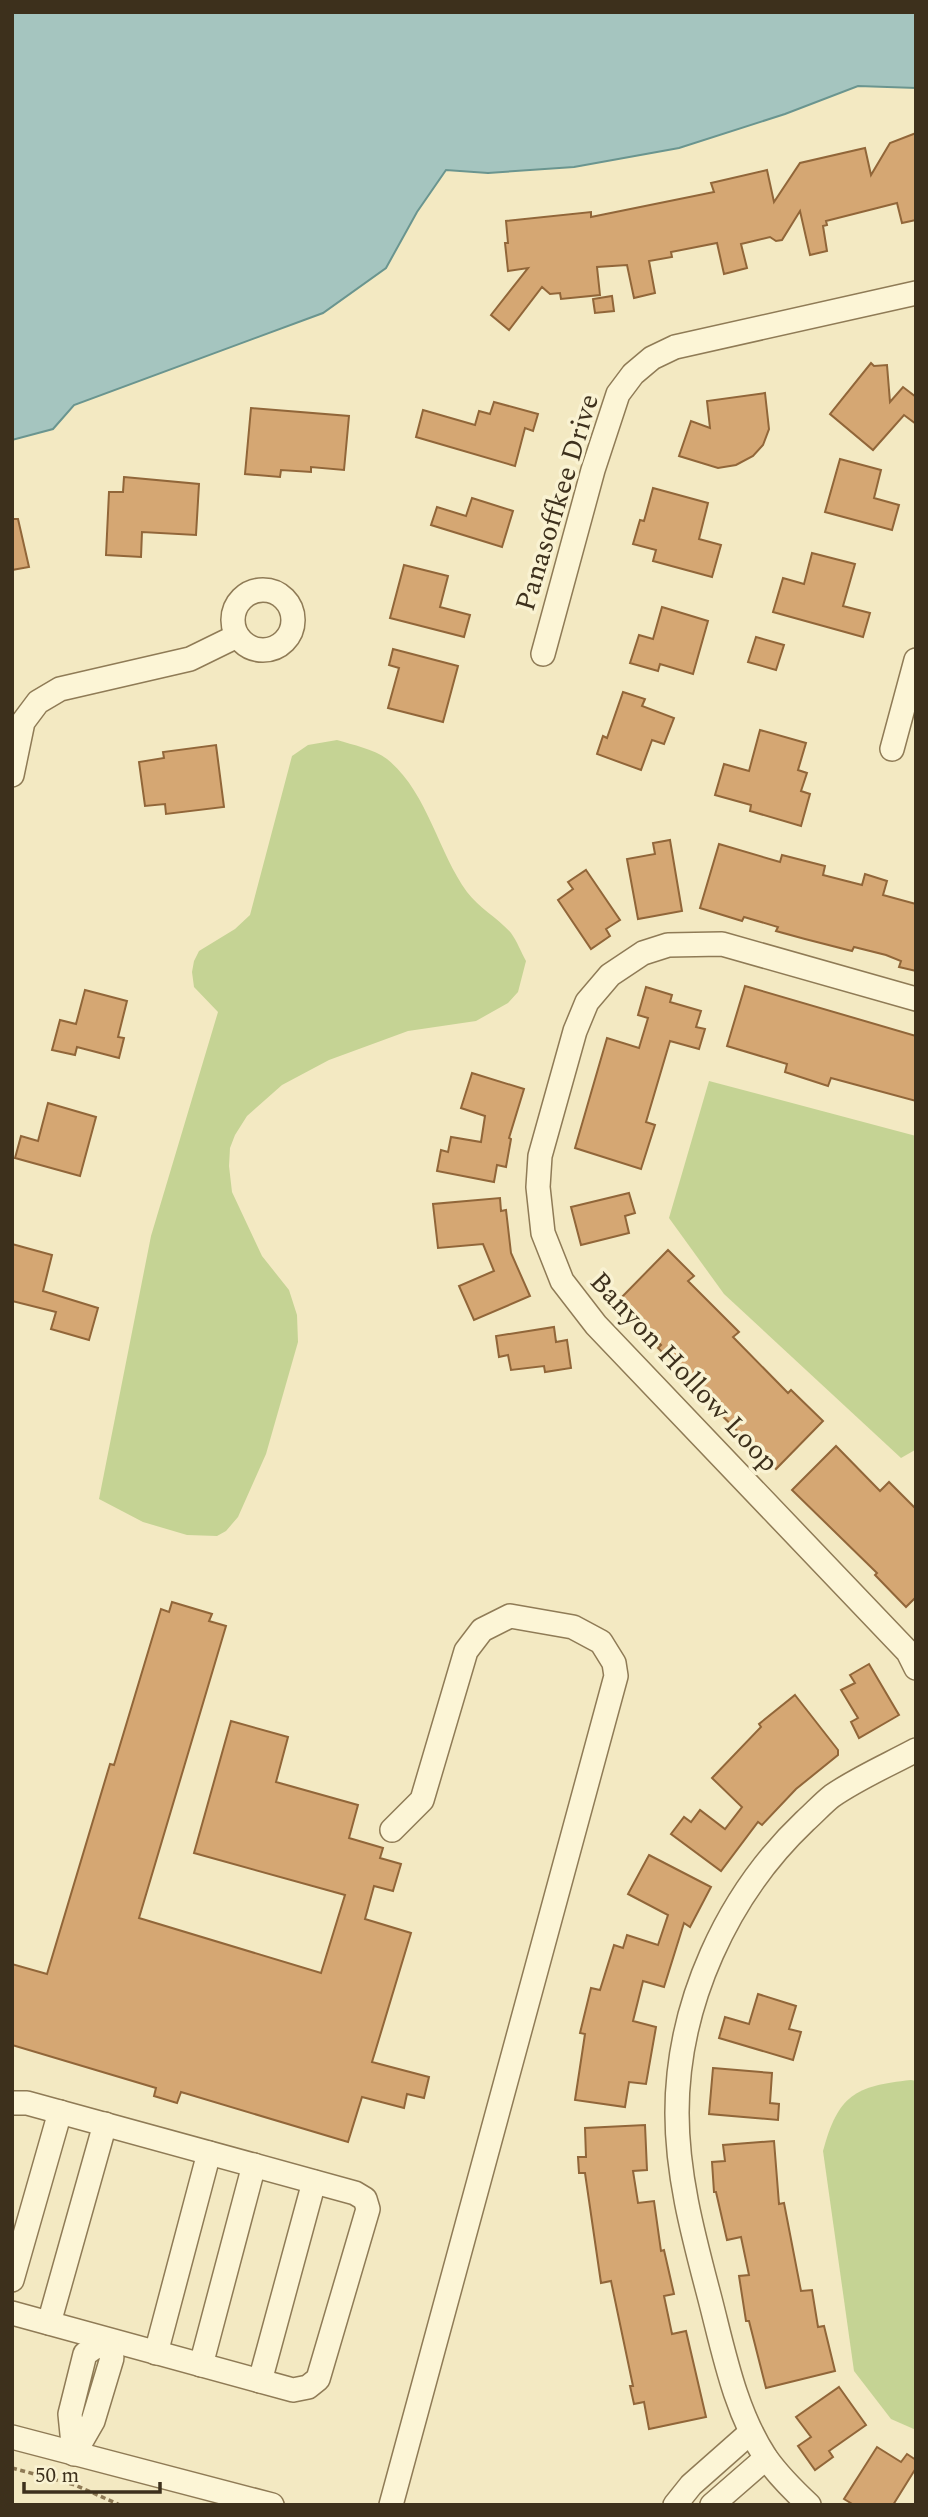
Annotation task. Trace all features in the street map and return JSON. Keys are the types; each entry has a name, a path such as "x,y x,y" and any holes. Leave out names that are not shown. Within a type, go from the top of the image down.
{"street":[{"name":"Panasoffkee Drive","path":"543,654 601,444 618,394 633,374 652,358 675,347 916,293"},
{"path":"12,775 23,722 38,702 60,689 190,659 237,636"},
{"path":"892,748 916,660"},
{"name":"Banyon Hollow Loop","path":"916,999 722,944 667,945 643,953 610,975 587,1002 575,1031 540,1156 538,1187 543,1233 562,1281 596,1325 908,1652 916,1668"},
{"path":"391,2505 616,1676 614,1662 601,1642 573,1627 510,1616 482,1630 466,1651 422,1800 392,1830"},
{"path":"809,2505 766,2458 751,2432 727,2365 684,2196 677,2113 681,2060 699,1989 722,1931 757,1873 791,1834 831,1796 916,1750"},
{"path":"12,2103 27,2103 355,2193 365,2199 368,2209 318,2379 308,2387 293,2390 12,2313"},
{"path":"12,2280 60,2112"},
{"path":"49,2323 105,2124"},
{"path":"156,2353 202,2151"},
{"path":"201,2365 254,2165"},
{"path":"260,2381 314,2182"},
{"path":"74,2454 93,2421 112,2358 105,2340"},
{"path":"681,2503 691,2485 751,2432"},
{"path":"12,2437 272,2505"},
{"path":"712,2505 766,2458"}],"path":[{"path":"12,2468 75,2485 120,2505"}],"green space":[{"path":"337,740 376,753 401,772 422,805 467,892 511,933 526,961 518,992 508,1003 476,1021 408,1031 329,1060 282,1085 247,1116 235,1135 230,1148 229,1166 232,1192 262,1256 289,1290 297,1315 298,1342 266,1454 238,1517 226,1531 217,1536 187,1535 143,1522 99,1499 151,1236 218,1012 194,987 194,961 199,951 235,929 250,915 292,756 308,745"},
{"path":"709,1081 916,1136 915,1450 901,1458 724,1294 669,1218"},
{"path":"916,2081 916,2430 891,2419 854,2371 823,2151 835,2117 852,2097 876,2086"}],"water":[{"path":"12,12 916,12 916,88 858,86 785,114 679,148 574,167 488,173 446,170 417,212 386,268 323,313 74,405 53,429 12,440"}],"building":[{"path":"916,133 916,220 902,223 897,203 826,221 827,225 823,226 827,251 810,255 800,211 782,240 776,241 770,237 741,244 747,268 724,274 717,243 671,252 672,257 649,261 655,293 634,298 627,265 597,267 600,295 561,299 560,293 550,294 542,287 509,330 491,315 528,268 508,271 506,221 591,212 591,217 714,192 711,183 767,170 774,202 800,163 865,148 871,175 890,143"},
{"path":"612,296 614,311 595,313 593,299"},
{"path":"871,363 874,366 887,365 890,402 903,387 916,397 916,424 904,415 873,450 830,414"},
{"path":"765,393 769,429 763,445 753,456 736,465 718,468 679,456 691,421 710,428 707,401"},
{"path":"494,402 538,414 533,431 525,428 515,466 416,437 423,410 475,425 479,411 490,414"},
{"path":"251,408 349,416 344,470 311,467 311,472 281,470 280,477 245,474"},
{"path":"840,459 881,470 874,498 899,505 892,530 825,512"},
{"path":"124,477 199,484 196,535 142,532 141,557 106,555 109,492 123,492"},
{"path":"653,488 708,503 699,539 721,545 712,577 653,561 656,550 633,544 640,520 644,521"},
{"path":"472,498 513,511 502,547 431,525 437,507 466,516"},
{"path":"12,519 18,519 29,567 12,570"},
{"path":"812,553 855,564 843,606 870,613 863,637 773,612 783,578 804,584"},
{"path":"404,565 448,576 440,607 470,615 464,637 390,618"},
{"path":"662,607 708,621 693,674 660,664 658,671 630,663 639,635 653,639"},
{"path":"756,637 784,645 776,670 748,662"},
{"path":"393,649 458,666 443,722 388,708 399,668 389,665"},
{"path":"623,692 645,699 642,706 674,718 664,744 652,740 641,770 597,754 603,736 607,738"},
{"path":"760,730 806,743 798,770 807,773 801,791 810,794 801,826 750,811 751,805 715,795 724,764 749,771"},
{"path":"216,745 224,807 166,814 165,804 145,806 139,762 164,758 163,752"},
{"path":"670,840 682,911 638,919 627,859 655,854 653,843"},
{"path":"719,844 780,862 782,855 825,866 823,875 862,885 865,874 887,881 883,895 916,904 916,971 899,967 901,961 886,955 854,947 852,951 776,931 778,927 744,917 742,921 700,908"},
{"path":"586,870 620,920 606,929 610,936 591,949 558,900 573,889 568,882"},
{"path":"745,986 916,1036 916,1101 831,1078 828,1086 785,1072 787,1064 727,1046"},
{"path":"646,987 672,995 670,1002 701,1011 696,1027 705,1029 699,1049 670,1041 646,1122 655,1125 641,1169 575,1148 607,1038 639,1048 648,1018 638,1015"},
{"path":"85,990 127,1001 118,1037 124,1038 119,1058 77,1047 75,1055 52,1050 60,1020 76,1024"},
{"path":"472,1073 524,1089 509,1138 506,1167 497,1165 494,1182 437,1171 441,1150 448,1152 451,1137 481,1142 485,1116 461,1108"},
{"path":"48,1103 96,1117 80,1176 15,1158 21,1136 38,1141"},
{"path":"629,1193 635,1213 625,1216 629,1233 581,1245 571,1207"},
{"path":"500,1198 501,1211 506,1210 511,1253 530,1296 474,1320 459,1286 494,1271 483,1244 438,1248 433,1204"},
{"path":"12,1244 52,1255 43,1291 98,1308 89,1340 51,1329 56,1312 12,1301"},
{"path":"668,1250 694,1276 688,1281 739,1332 733,1337 788,1393 791,1390 823,1421 776,1469 700,1394 702,1392 658,1348 661,1345 617,1302"},
{"path":"554,1327 556,1342 567,1340 571,1368 545,1372 544,1366 511,1370 508,1355 499,1357 496,1336"},
{"path":"836,1446 880,1491 889,1482 916,1509 916,1597 906,1607 875,1575 877,1573 792,1490"},
{"path":"172,1602 212,1614 209,1621 226,1626 139,1918 321,1973 345,1895 194,1853 231,1721 288,1737 276,1782 358,1805 349,1838 383,1848 380,1858 401,1864 393,1891 374,1886 365,1919 411,1933 372,2062 429,2077 424,2098 407,2094 404,2108 362,2097 348,2142 181,2092 177,2103 154,2096 156,2088 12,2045 12,1964 47,1974 110,1764 114,1765 161,1609 169,1612"},
{"path":"869,1664 899,1715 859,1738 851,1722 858,1718 841,1690 855,1683 850,1675"},
{"path":"795,1695 838,1750 838,1755 796,1789 762,1825 758,1822 721,1871 671,1834 684,1817 691,1822 700,1810 725,1829 742,1807 712,1778 761,1727 759,1724"},
{"path":"649,1855 711,1887 690,1927 684,1923 664,1987 643,1981 633,2021 656,2027 646,2084 629,2082 625,2107 575,2100 585,2034 580,2033 591,1988 600,1990 614,1945 623,1948 627,1935 658,1945 668,1915 628,1894"},
{"path":"758,1994 796,2006 789,2029 801,2032 793,2060 719,2038 725,2017 749,2024"},
{"path":"713,2068 772,2073 770,2103 779,2104 778,2120 709,2114"},
{"path":"645,2125 647,2170 633,2171 638,2203 654,2201 661,2251 664,2250 674,2294 664,2296 672,2334 686,2331 706,2417 649,2429 644,2402 634,2404 630,2386 633,2386 611,2281 601,2283 585,2173 579,2173 578,2157 586,2157 585,2128"},
{"path":"774,2141 779,2204 784,2203 801,2291 812,2290 818,2327 824,2326 835,2371 766,2388 749,2321 746,2321 739,2276 749,2275 741,2237 727,2240 714,2192 712,2162 725,2161 723,2145"},
{"path":"839,2387 866,2425 829,2451 833,2457 815,2470 798,2446 811,2437 796,2417"},
{"path":"877,2447 901,2462 907,2454 916,2460 916,2468 893,2505 854,2505 844,2499"}]}
